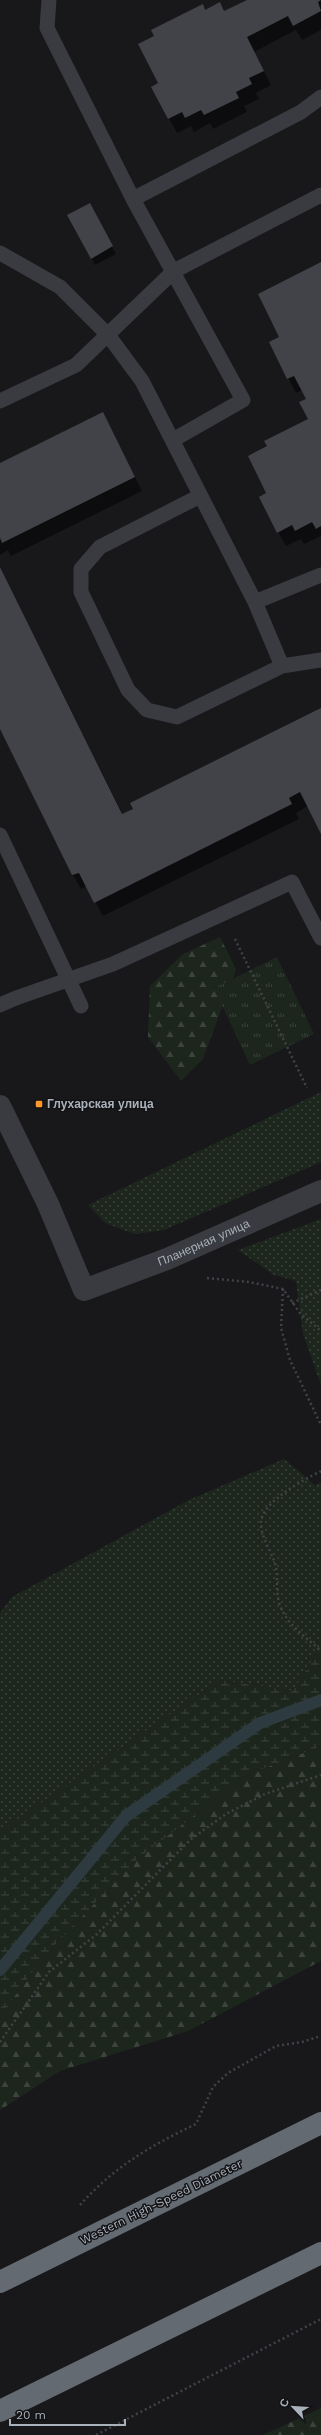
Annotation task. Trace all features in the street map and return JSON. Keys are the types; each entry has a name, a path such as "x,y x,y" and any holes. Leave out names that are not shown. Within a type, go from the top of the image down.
{"highway":[{"name":"Western High-Speed Diameter","path":"0,2282 321,2123"},
{"path":"0,2411 321,2253"}],"street":[{"name":"Планерная улица","path":"0,1106 48,1204 84,1290 167,1258 321,1191"}],"lane":[{"path":"49,0 47,28 133,199 174,271 243,400 173,440"},
{"path":"133,199 301,112 321,97"},
{"path":"0,401 76,365 174,271 321,195"},
{"path":"0,253 60,287 108,335 142,381 255,602 282,666"},
{"path":"200,496 100,547 81,569 81,592 128,690 148,710 177,717 282,666 321,660"},
{"path":"255,602 321,575"},
{"path":"0,835 81,1006"},
{"path":"0,1005 112,964 292,882 321,938"}],"path":[{"path":"224,914 307,1088"},
{"path":"199,1279 214,1277 283,1289 292,1303 321,1331"},
{"path":"283,1289 281,1328 290,1360 321,1425"},
{"path":"292,1303 321,1290"},
{"path":"321,1471 294,1485 266,1509 260,1524 265,1541 274,1559 278,1577 278,1598 282,1608 291,1625 321,1651"},
{"path":"0,2042 49,1972 97,1934 191,1839 226,1814 265,1794 321,1775"},
{"path":"78,2207 98,2185 128,2160 164,2139 196,2124 213,2087 228,2074 276,2046 302,2042 321,2036"},
{"path":"96,2435 321,2318"}],"green space":[{"path":"220,937 236,969 203,1059 181,1081 148,1037 150,986 183,954"},
{"path":"277,957 314,1034 250,1065 214,988"},
{"path":"321,1092 321,1162 164,1230 135,1234 105,1223 88,1205"},
{"path":"321,1219 321,1385 303,1334 296,1281 274,1275 238,1250"},
{"path":"284,1459 315,1485 321,1482 321,1645 293,1691 220,1680 0,1831 0,1613 12,1597 189,1500"},
{"path":"321,1645 321,1746 249,1774 137,1859 45,1955 0,2016 0,1831 220,1680 293,1691"},
{"path":"321,1746 321,1961 188,2031 60,2071 0,2110 0,2016 45,1955 137,1859 249,1774"},
{"path":"321,2408 321,2435 263,2435"}],"building":[{"path":"247,0 321,0 318,2 321,11 293,26 288,16 247,37 264,71 249,78 252,84 236,92 239,98 204,115 201,110 185,118 182,112 168,119 151,87 158,83 138,44 154,36 151,30 203,4 205,10 220,2 224,11"},
{"path":"90,203 113,246 91,259 67,215"},
{"path":"321,262 321,526 316,529 312,522 295,531 292,525 277,533 259,497 266,493 248,456 267,446 264,441 308,419 299,402 306,399 294,376 287,379 269,342 279,337 258,294"},
{"path":"103,412 135,477 2,543 0,538 0,463"},
{"path":"0,567 122,814 133,809 130,803 321,708 321,834 300,792 289,798 292,804 94,903 79,873 72,875 0,729"}],"waterway":[{"path":"0,1970 126,1816 260,1723 321,1700"}],"place":[{"name":"Глухарская улица","path":"39,1104"}]}
